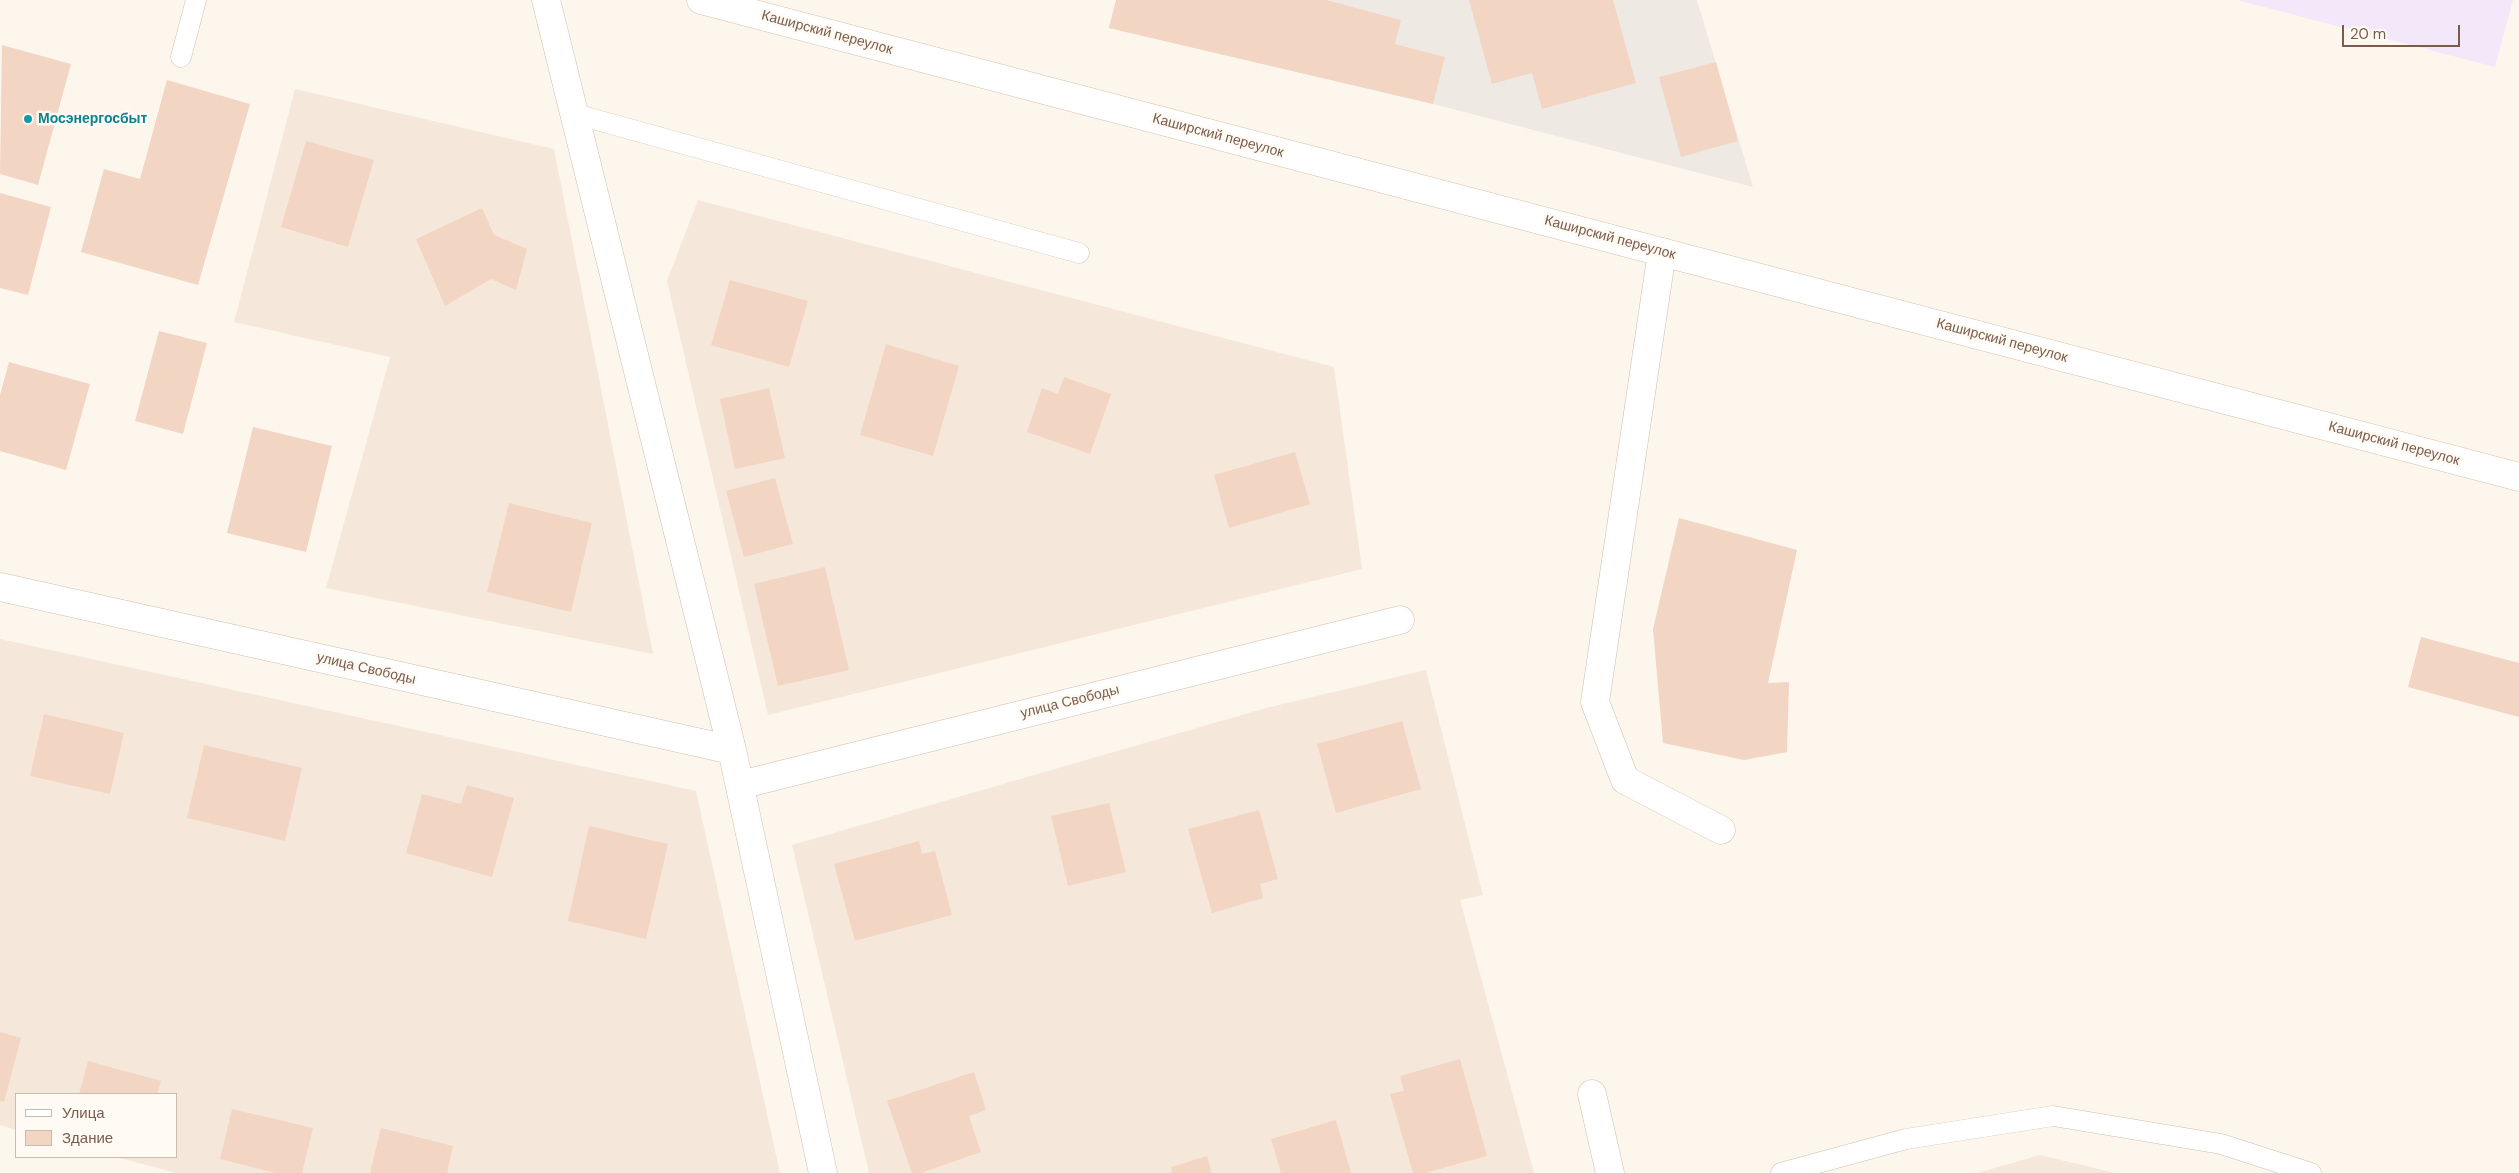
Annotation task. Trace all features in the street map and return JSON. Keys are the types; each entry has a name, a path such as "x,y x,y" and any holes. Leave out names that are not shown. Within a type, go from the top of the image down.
{"street":[{"path":"546,0 732,750 823,1173"},
{"name":"Каширский переулок","path":"701,0 2519,477"},
{"path":"1662,252 1595,702 1625,780 1721,830"},
{"name":"улица Свободы","path":"0,587 732,750"},
{"name":"улица Свободы","path":"740,785 1400,620"},
{"path":"1592,1094 1610,1173"}],"lane":[{"path":"180,57 196,0"},
{"path":"575,114 1079,253"},
{"path":"1781,1173 1906,1140 2053,1116 2221,1144 2310,1173"}],"shaded area":[{"path":"1116,0 1697,0 1753,187 1433,104 1109,28"},
{"path":"2237,0 2513,0 2495,67"},
{"path":"295,89 554,149 653,654 326,588 390,357 234,322"},
{"path":"698,200 1334,367 1362,569 768,715 667,281"},
{"path":"0,639 696,791 780,1173 176,1173 120,1158 178,1158 178,1093 15,1093 15,1130 0,1125"},
{"path":"1426,670 1483,895 1460,900 1534,1173 869,1173 792,845 1266,708"},
{"path":"2040,1155 2115,1173 1977,1173"}],"building":[{"path":"1116,0 1326,0 1401,20 1395,44 1445,57 1433,104 1109,28"},
{"path":"1469,0 1613,0 1636,83 1542,109 1532,73 1492,84"},
{"name":"Мосэнергосбыт","path":"2,45 71,64 38,185 0,174"},
{"path":"1716,62 1738,141 1681,157 1659,77"},
{"path":"167,80 250,104 198,285 81,252 104,169 140,179"},
{"path":"306,141 374,160 348,247 281,227"},
{"path":"0,193 51,207 28,295 0,288"},
{"path":"482,208 494,235 527,249 516,290 491,279 445,306 416,239"},
{"path":"730,280 808,301 789,367 711,345"},
{"path":"159,331 207,343 183,434 135,421"},
{"path":"886,344 959,366 933,456 860,435"},
{"path":"9,362 90,384 66,470 0,451 0,395"},
{"path":"1064,377 1111,394 1090,454 1027,432 1042,388 1058,394"},
{"path":"769,388 785,458 735,469 720,399"},
{"path":"253,427 332,446 306,552 227,533"},
{"path":"1295,452 1310,504 1229,528 1214,475"},
{"path":"775,478 793,544 744,557 726,491"},
{"path":"509,503 592,523 571,612 487,592"},
{"path":"1679,518 1797,550 1768,683 1789,682 1787,752 1744,760 1663,743 1653,629"},
{"path":"825,567 849,670 778,686 754,584"},
{"path":"2421,637 2519,663 2519,717 2408,687"},
{"path":"44,714 124,733 110,794 30,776"},
{"path":"1402,721 1421,789 1336,813 1317,744"},
{"path":"204,745 302,768 285,841 187,818"},
{"path":"467,785 514,798 492,877 406,853 422,794 461,804"},
{"path":"1109,803 1126,872 1068,886 1051,816"},
{"path":"1259,810 1278,879 1260,884 1263,898 1212,913 1188,829"},
{"path":"589,826 668,844 646,939 568,921"},
{"path":"919,841 922,854 935,851 952,915 855,941 834,864"},
{"path":"0,1032 21,1038 4,1102 0,1101"},
{"path":"1460,1059 1487,1156 1425,1173 1413,1173 1390,1094 1404,1091 1400,1076"},
{"path":"88,1061 161,1081 157,1093 79,1093"},
{"path":"974,1072 986,1110 969,1116 981,1152 921,1173 912,1173 887,1101"},
{"path":"232,1109 313,1128 302,1173 275,1173 220,1159"},
{"path":"1336,1120 1351,1173 1281,1173 1271,1139"},
{"path":"381,1128 453,1146 447,1173 370,1173"},
{"path":"1207,1156 1212,1173 1172,1173 1171,1167"}],"place":[{"name":"Мосэнергосбыт","path":"28,119"}]}
